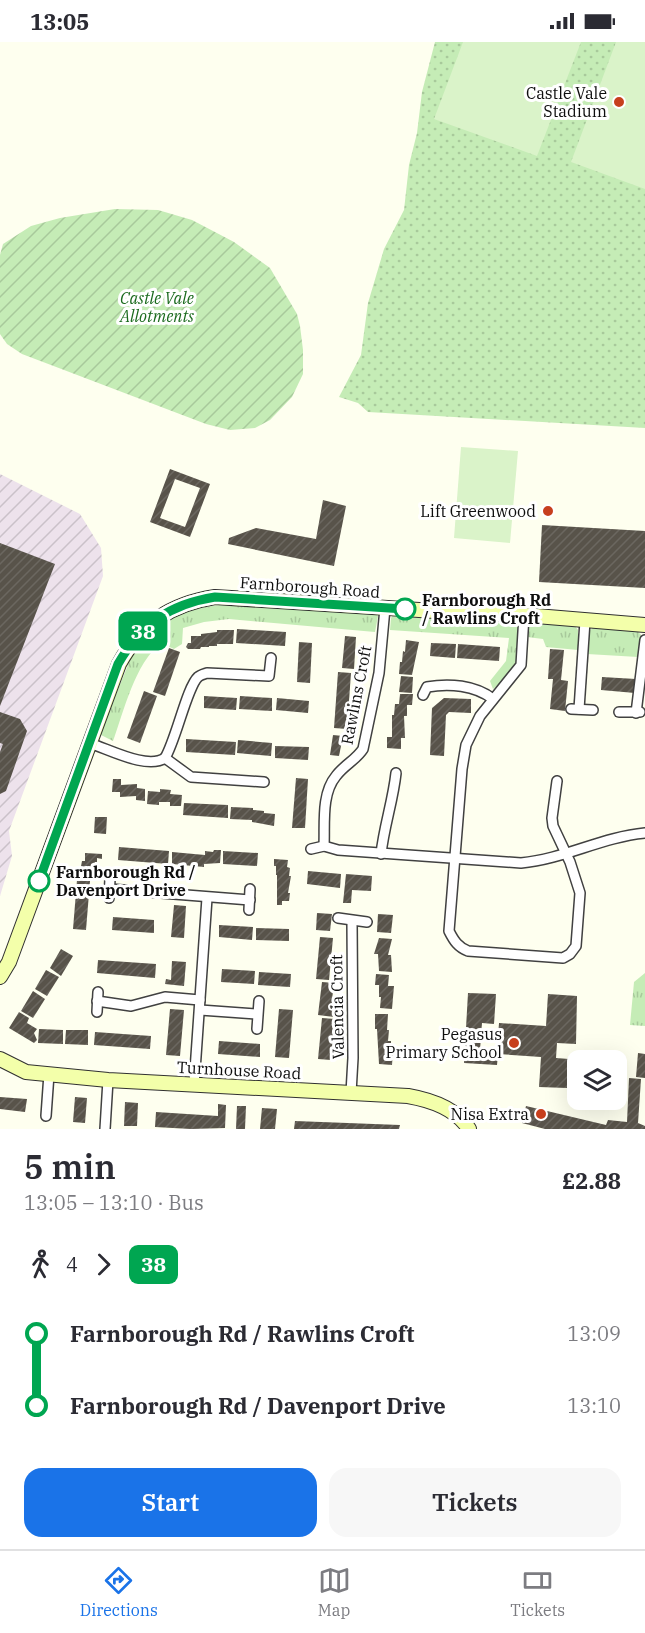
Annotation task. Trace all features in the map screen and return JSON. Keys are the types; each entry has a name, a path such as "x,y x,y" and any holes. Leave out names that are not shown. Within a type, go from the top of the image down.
{"street":[{"name":"Farnborough Road","path":"0,977 9,962 118,664 128,648 150,624 168,611 193,601 215,597 524,615 645,625"},
{"name":"Rawlins Croft","path":"324,846 326,796 331,783 337,774 357,758 363,748 379,673 385,608"},
{"path":"524,615 521,665 493,699 472,731 466,745 467,758 462,769 449,932 460,948 468,951 563,957 570,954 576,946 580,892 570,862 553,826 557,781"},
{"path":"585,621 575,709 593,710"},
{"path":"619,712 638,712 645,640"},
{"path":"89,743 146,762 160,761 165,758 180,724 193,683 199,676 207,673 269,676 271,658"},
{"path":"423,695 427,687 440,685 474,688 493,699"},
{"path":"165,758 191,777 264,782"},
{"path":"381,854 385,822 393,796 396,773"},
{"path":"311,849 324,846 338,850 381,854 521,864 543,861 613,839 645,833"},
{"path":"110,888 250,900"},
{"path":"249,910 250,889"},
{"path":"194,1085 207,898"},
{"path":"338,918 367,922"},
{"name":"Valencia Croft","path":"351,1093 352,921"},
{"path":"97,1012 98,996 131,1006 165,997 257,1014"},
{"path":"257,1029 259,1001"},
{"name":"Turnhouse Road","path":"0,1059 26,1072 108,1080 396,1095 426,1099 461,1118 469,1129"},
{"path":"46,1116 49,1074"},
{"path":"105,1129 108,1080"}],"shaded area":[{"path":"0,474 80,514 101,548 103,576 9,831 12,856 0,896"}],"green space":[{"path":"435,42 645,42 645,428 368,412 358,403 339,397 361,355 368,303 384,249 404,210 409,165 417,133 422,92"},
{"path":"463,42 581,42 537,156 434,119"},
{"name":"Castle Vale Stadium","path":"616,42 645,42 645,189 571,162"},
{"name":"Castle Vale Allotments","path":"115,209 158,210 192,220 234,242 270,268 297,314 303,350 303,374 292,397 270,420 255,428 230,430 206,424 22,354 7,344 0,334 0,255 3,244 31,226 60,218"},
{"path":"461,447 518,451 510,543 454,538"},
{"path":"227,604 374,611 378,616 375,632 229,619 204,622 183,628 182,644 174,649 161,643 144,663 131,688 113,741 101,735 130,660 130,653 148,634 162,622 179,614 198,608"},
{"path":"394,613 403,617 507,623 511,619 518,624 516,662 512,673 493,689 490,681 506,661 509,638 390,630"},
{"path":"532,623 575,626 578,630 578,650 546,647 543,639 527,637 528,628"},
{"path":"594,627 636,629 641,635 638,657 587,654 589,631"},
{"path":"645,973 645,1026 630,1025 634,982"}],"building":[{"path":"170,469 210,484 190,537 150,522","holes":["175,479 200,488 185,527 160,518"]},
{"path":"323,500 346,506 334,566 228,544 229,538 256,528 316,539"},
{"path":"542,525 645,531 645,588 539,582"},
{"path":"0,543 55,564 0,706"},
{"path":"237,629 286,632 285,646 236,643"},
{"path":"217,630 234,630 233,644 217,644 217,646 200,649 186,647 188,643 191,643 191,636 201,636 201,634 217,632"},
{"path":"345,636 356,637 354,669 342,668"},
{"path":"406,640 419,642 412,675 399,674"},
{"path":"299,642 312,643 310,683 297,682"},
{"path":"431,643 456,644 455,658 430,656"},
{"path":"458,644 500,647 499,661 457,658"},
{"path":"169,648 180,652 165,696 153,692"},
{"path":"550,649 564,650 561,680 568,681 565,711 550,709 553,679 548,679"},
{"path":"338,672 351,673 347,729 334,728"},
{"path":"401,676 413,677 412,693 399,692"},
{"path":"602,677 636,679 635,693 601,690"},
{"path":"144,691 157,696 140,743 127,738"},
{"path":"400,694 413,694 412,705 407,705 407,716 404,716 405,738 401,738 401,749 387,748 387,737 392,737 392,715 394,715 395,704 399,704"},
{"path":"204,696 237,698 236,710 204,708"},
{"path":"240,696 272,698 272,711 239,709"},
{"path":"277,698 309,701 308,713 276,710"},
{"path":"444,698 471,699 471,713 449,712 446,715 444,756 430,755 432,708"},
{"path":"0,712 20,719 27,731 6,791 0,794 0,752 3,744 0,743"},
{"path":"333,735 343,736 339,756 330,755"},
{"path":"186,739 236,742 235,755 186,752"},
{"path":"238,740 272,743 271,756 237,753"},
{"path":"275,746 309,747 308,760 275,758"},
{"path":"296,778 308,779 305,828 292,828"},
{"path":"113,779 121,779 121,785 137,784 137,788 145,789 145,801 136,800 136,796 120,797 120,792 112,792"},
{"path":"160,789 171,790 170,794 182,795 181,806 170,806 170,802 159,802 159,805 147,804 148,791 160,792"},
{"path":"184,803 228,805 228,818 183,815"},
{"path":"231,807 253,808 253,810 264,811 264,813 275,814 274,826 252,822 252,820 230,819"},
{"path":"95,817 107,817 106,834 94,833"},
{"path":"119,847 169,851 168,864 118,860"},
{"path":"221,850 220,863 204,864 204,867 172,864 172,852 205,855 205,851 213,852"},
{"path":"223,851 258,853 257,866 223,864"},
{"path":"85,853 102,854 102,859 97,858 95,862 92,878 79,877 82,861 85,861"},
{"path":"274,859 288,860 287,867 290,868 289,901 282,901 282,905 277,905 277,875"},
{"path":"308,871 341,874 340,888 307,884"},
{"path":"346,874 372,876 371,891 352,890 351,903 343,903"},
{"path":"77,880 90,881 86,930 73,929"},
{"path":"174,905 186,906 184,938 171,937"},
{"path":"317,913 332,914 330,931 316,930"},
{"path":"378,914 393,915 391,933 377,932"},
{"path":"113,917 154,920 154,933 112,930"},
{"path":"219,925 253,927 252,940 219,937"},
{"path":"256,928 289,929 289,941 256,940"},
{"path":"320,937 333,938 329,980 316,979"},
{"path":"379,938 392,939 388,955 391,955 392,972 379,971 378,954 374,954"},
{"path":"61,949 73,956 61,976 50,968"},
{"path":"98,960 156,964 155,978 97,973"},
{"path":"172,961 186,962 184,986 165,984 166,979 171,980"},
{"path":"222,969 255,971 254,984 221,982"},
{"path":"46,970 59,977 47,996 35,989"},
{"path":"259,972 291,974 290,987 258,985"},
{"path":"376,974 389,975 388,986 394,986 392,1009 380,1008 379,985 375,985"},
{"path":"322,982 334,983 332,1000 336,1001 334,1017 318,1015"},
{"path":"33,991 45,999 33,1018 21,1011"},
{"path":"468,993 496,994 494,1024 482,1023 480,1050 497,1051 499,1023 546,1026 548,994 577,996 576,1044 557,1043 556,1058 567,1059 567,1088 539,1087 541,1057 498,1054 497,1065 464,1063"},
{"path":"170,1009 184,1010 180,1056 166,1055"},
{"path":"279,1009 293,1010 289,1058 275,1057"},
{"path":"19,1012 29,1018 27,1023 37,1029 34,1033 37,1040 34,1043 9,1028"},
{"path":"375,1014 388,1014 387,1030 389,1030 388,1041 391,1041 391,1052 393,1052 392,1065 379,1064"},
{"path":"322,1018 335,1019 331,1060 318,1059"},
{"path":"39,1029 63,1030 63,1044 38,1043"},
{"path":"66,1030 88,1030 88,1045 65,1044"},
{"path":"95,1032 151,1036 150,1049 94,1045"},
{"path":"219,1041 260,1044 260,1057 218,1054"},
{"path":"638,1053 645,1054 645,1078 636,1077"},
{"path":"629,1078 641,1079 638,1123 645,1126 645,1129 545,1129 522,1123 526,1106 606,1125 608,1120 627,1122"},
{"path":"0,1097 27,1099 25,1112 0,1109"},
{"path":"75,1097 87,1098 85,1123 73,1122"},
{"path":"125,1102 138,1103 137,1126 124,1126"},
{"path":"218,1104 226,1105 225,1128 155,1127 156,1112 218,1116"},
{"path":"237,1106 246,1106 245,1129 236,1129"},
{"path":"262,1108 277,1109 275,1129 260,1129"},
{"path":"295,1121 400,1125 399,1129 294,1129"}],"bus line":[{"name":"38","path":"39,881 118,664 128,648 150,624 168,611 193,601 215,597 405,609"}],"place":[{"name":"Castle Vale Stadium","path":"619,102"},
{"name":"Lift Greenwood","path":"548,511"},
{"name":"Farnborough Rd / Rawlins Croft","path":"405,609"},
{"name":"Farnborough Rd / Davenport Drive","path":"39,881"},
{"name":"Pegasus Primary School","path":"514,1043"},
{"name":"Nisa Extra","path":"541,1114"}]}
